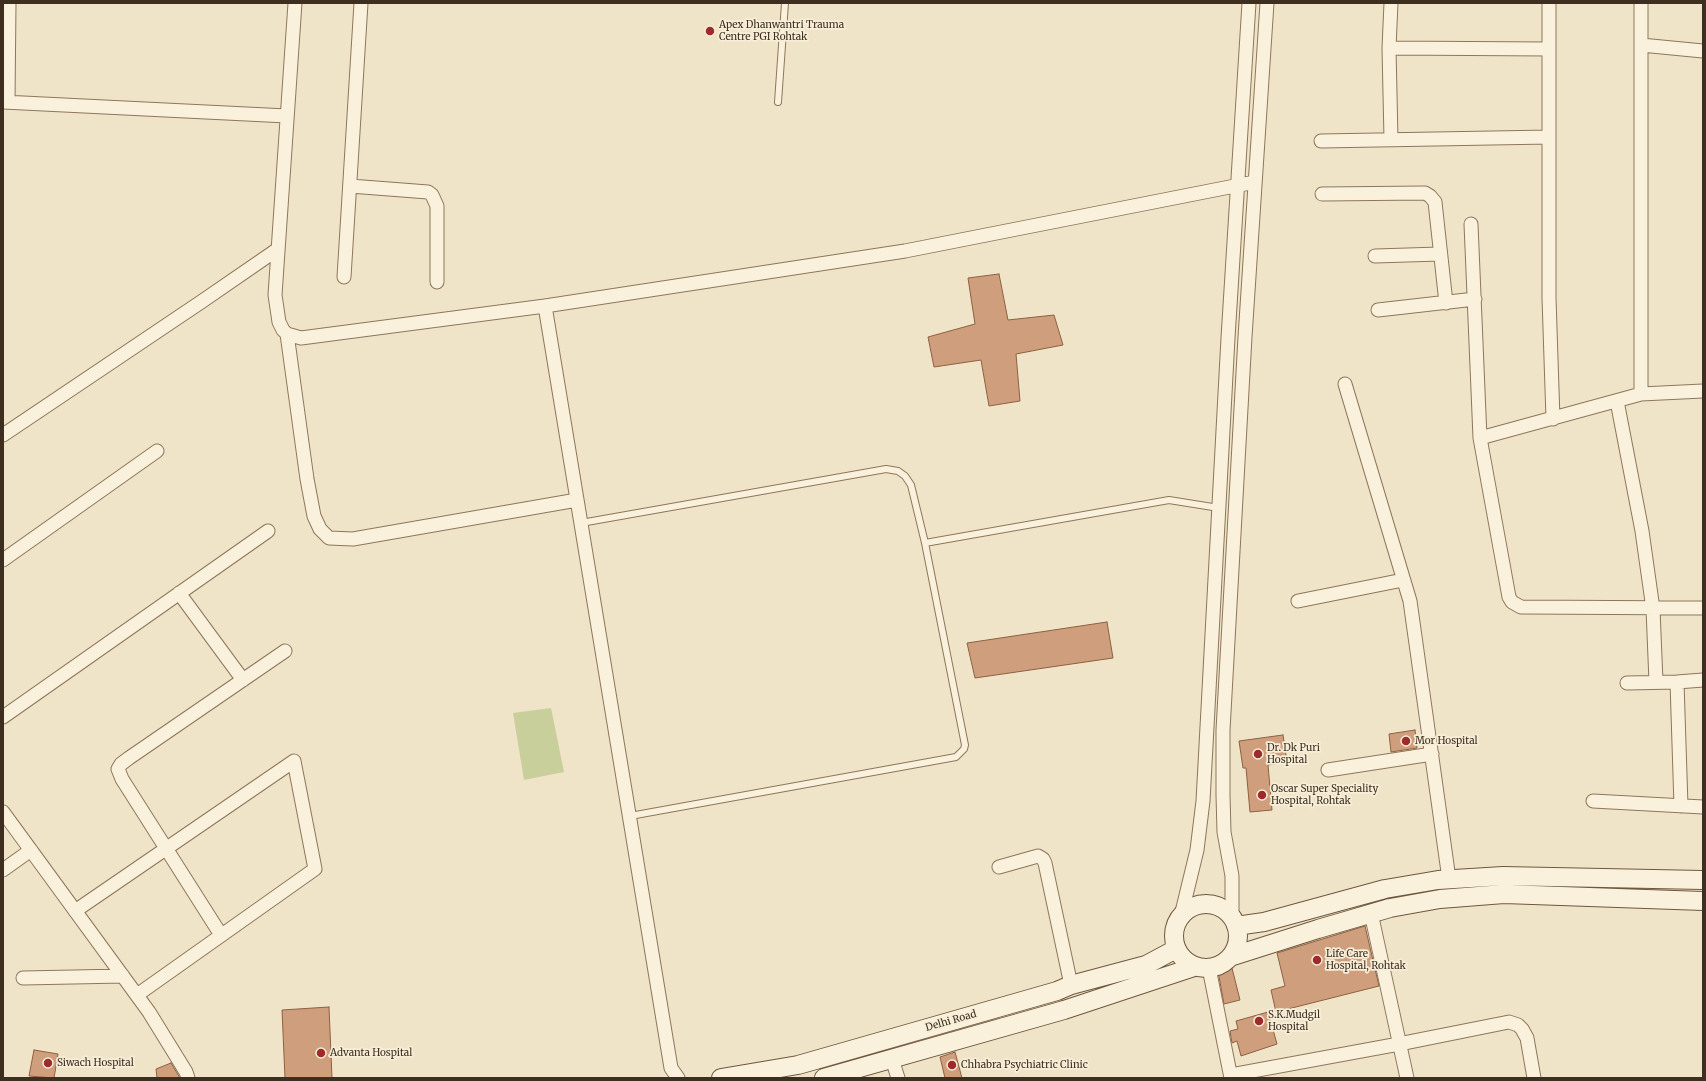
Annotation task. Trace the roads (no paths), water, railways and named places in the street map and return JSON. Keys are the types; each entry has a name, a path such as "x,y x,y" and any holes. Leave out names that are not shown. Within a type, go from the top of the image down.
{"main road":[{"path":"1234,922 1264,922 1385,889 1450,880 1503,876 1703,880"},
{"path":"1230,957 1371,913 1440,899 1504,894 1703,900"},
{"path":"1208,904 1226,911 1234,922 1238,935 1236,947 1230,957 1219,966 1201,967 1186,962 1176,949 1173,934 1175,926 1181,916 1197,905 1208,904"},
{"name":"Delhi Road","path":"721,1078 798,1065 1071,985 1146,965 1176,949"},
{"name":"Delhi Road","path":"824,1078 1064,1010 1201,967"}],"street":[{"path":"9,3 5,102 287,116"},
{"path":"295,3 275,295 279,322 287,334 307,479 314,516 320,529 329,538 353,539 577,500"},
{"path":"344,277 361,3"},
{"path":"1181,916 1197,850 1203,801 1228,338 1249,3"},
{"path":"1234,922 1232,876 1224,832 1222,795 1223,730 1245,337 1267,3"},
{"path":"1391,3 1388,48 1391,139"},
{"path":"1549,3 1549,298 1553,420"},
{"path":"1641,3 1641,394"},
{"path":"1641,45 1703,50"},
{"path":"1388,48 1549,49"},
{"path":"1321,141 1549,137"},
{"path":"287,334 301,338 311,338 545,306 905,251 1255,182"},
{"path":"350,186 428,192 432,195 437,206 437,282"},
{"path":"1322,194 1425,193 1430,196 1435,202 1446,303"},
{"path":"1471,224 1480,438 1509,597 1512,602 1521,607 1653,609 1703,608"},
{"path":"3,435 278,249"},
{"path":"1375,256 1440,254"},
{"path":"1378,310 1475,299"},
{"path":"545,306 672,1075"},
{"path":"1228,338 1245,337"},
{"path":"1344,384 1410,601 1450,880"},
{"path":"1480,438 1553,420 1641,394 1703,391"},
{"path":"1618,401 1642,531 1653,609 1656,682"},
{"path":"3,560 157,451"},
{"path":"3,717 268,531"},
{"path":"1298,601 1403,580"},
{"path":"179,593 243,680"},
{"path":"222,935 122,780 118,769 121,764 129,758 284,651"},
{"path":"1627,683 1703,680"},
{"path":"1677,682 1681,806"},
{"path":"1328,770 1432,754"},
{"path":"75,911 294,762 315,869 137,995"},
{"path":"1593,801 1703,807"},
{"path":"3,812 137,995 186,1072 188,1078"},
{"path":"3,870 31,850"},
{"path":"999,867 1038,856 1043,859 1071,985"},
{"path":"1371,913 1406,1078"},
{"path":"1201,967 1231,1076 1509,1022 1518,1025 1527,1038 1534,1078"},
{"path":"23,978 123,976"},
{"path":"892,1059 898,1078"}],"lane":[{"path":"778,102 785,3"},
{"path":"581,523 886,469 898,471 905,476 911,485 925,543 965,745 956,757 630,816"},
{"path":"925,543 1169,500 1219,508"}],"place":[{"name":"Apex Dhanwantri Trauma Centre PGI Rohtak","path":"710,31"},
{"name":"Mor Hospital","path":"1406,741"},
{"name":"Dr. Dk Puri Hospital","path":"1258,754"},
{"name":"Oscar Super Speciality Hospital, Rohtak","path":"1262,795"},
{"name":"Life Care Hospital, Rohtak","path":"1317,960"},
{"name":"S.K.Mudgil Hospital","path":"1259,1021"},
{"name":"Advanta Hospital","path":"321,1053"},
{"name":"Siwach Hospital","path":"48,1063"},
{"name":"Chhabra Psychiatric Clinic","path":"952,1065"}]}
